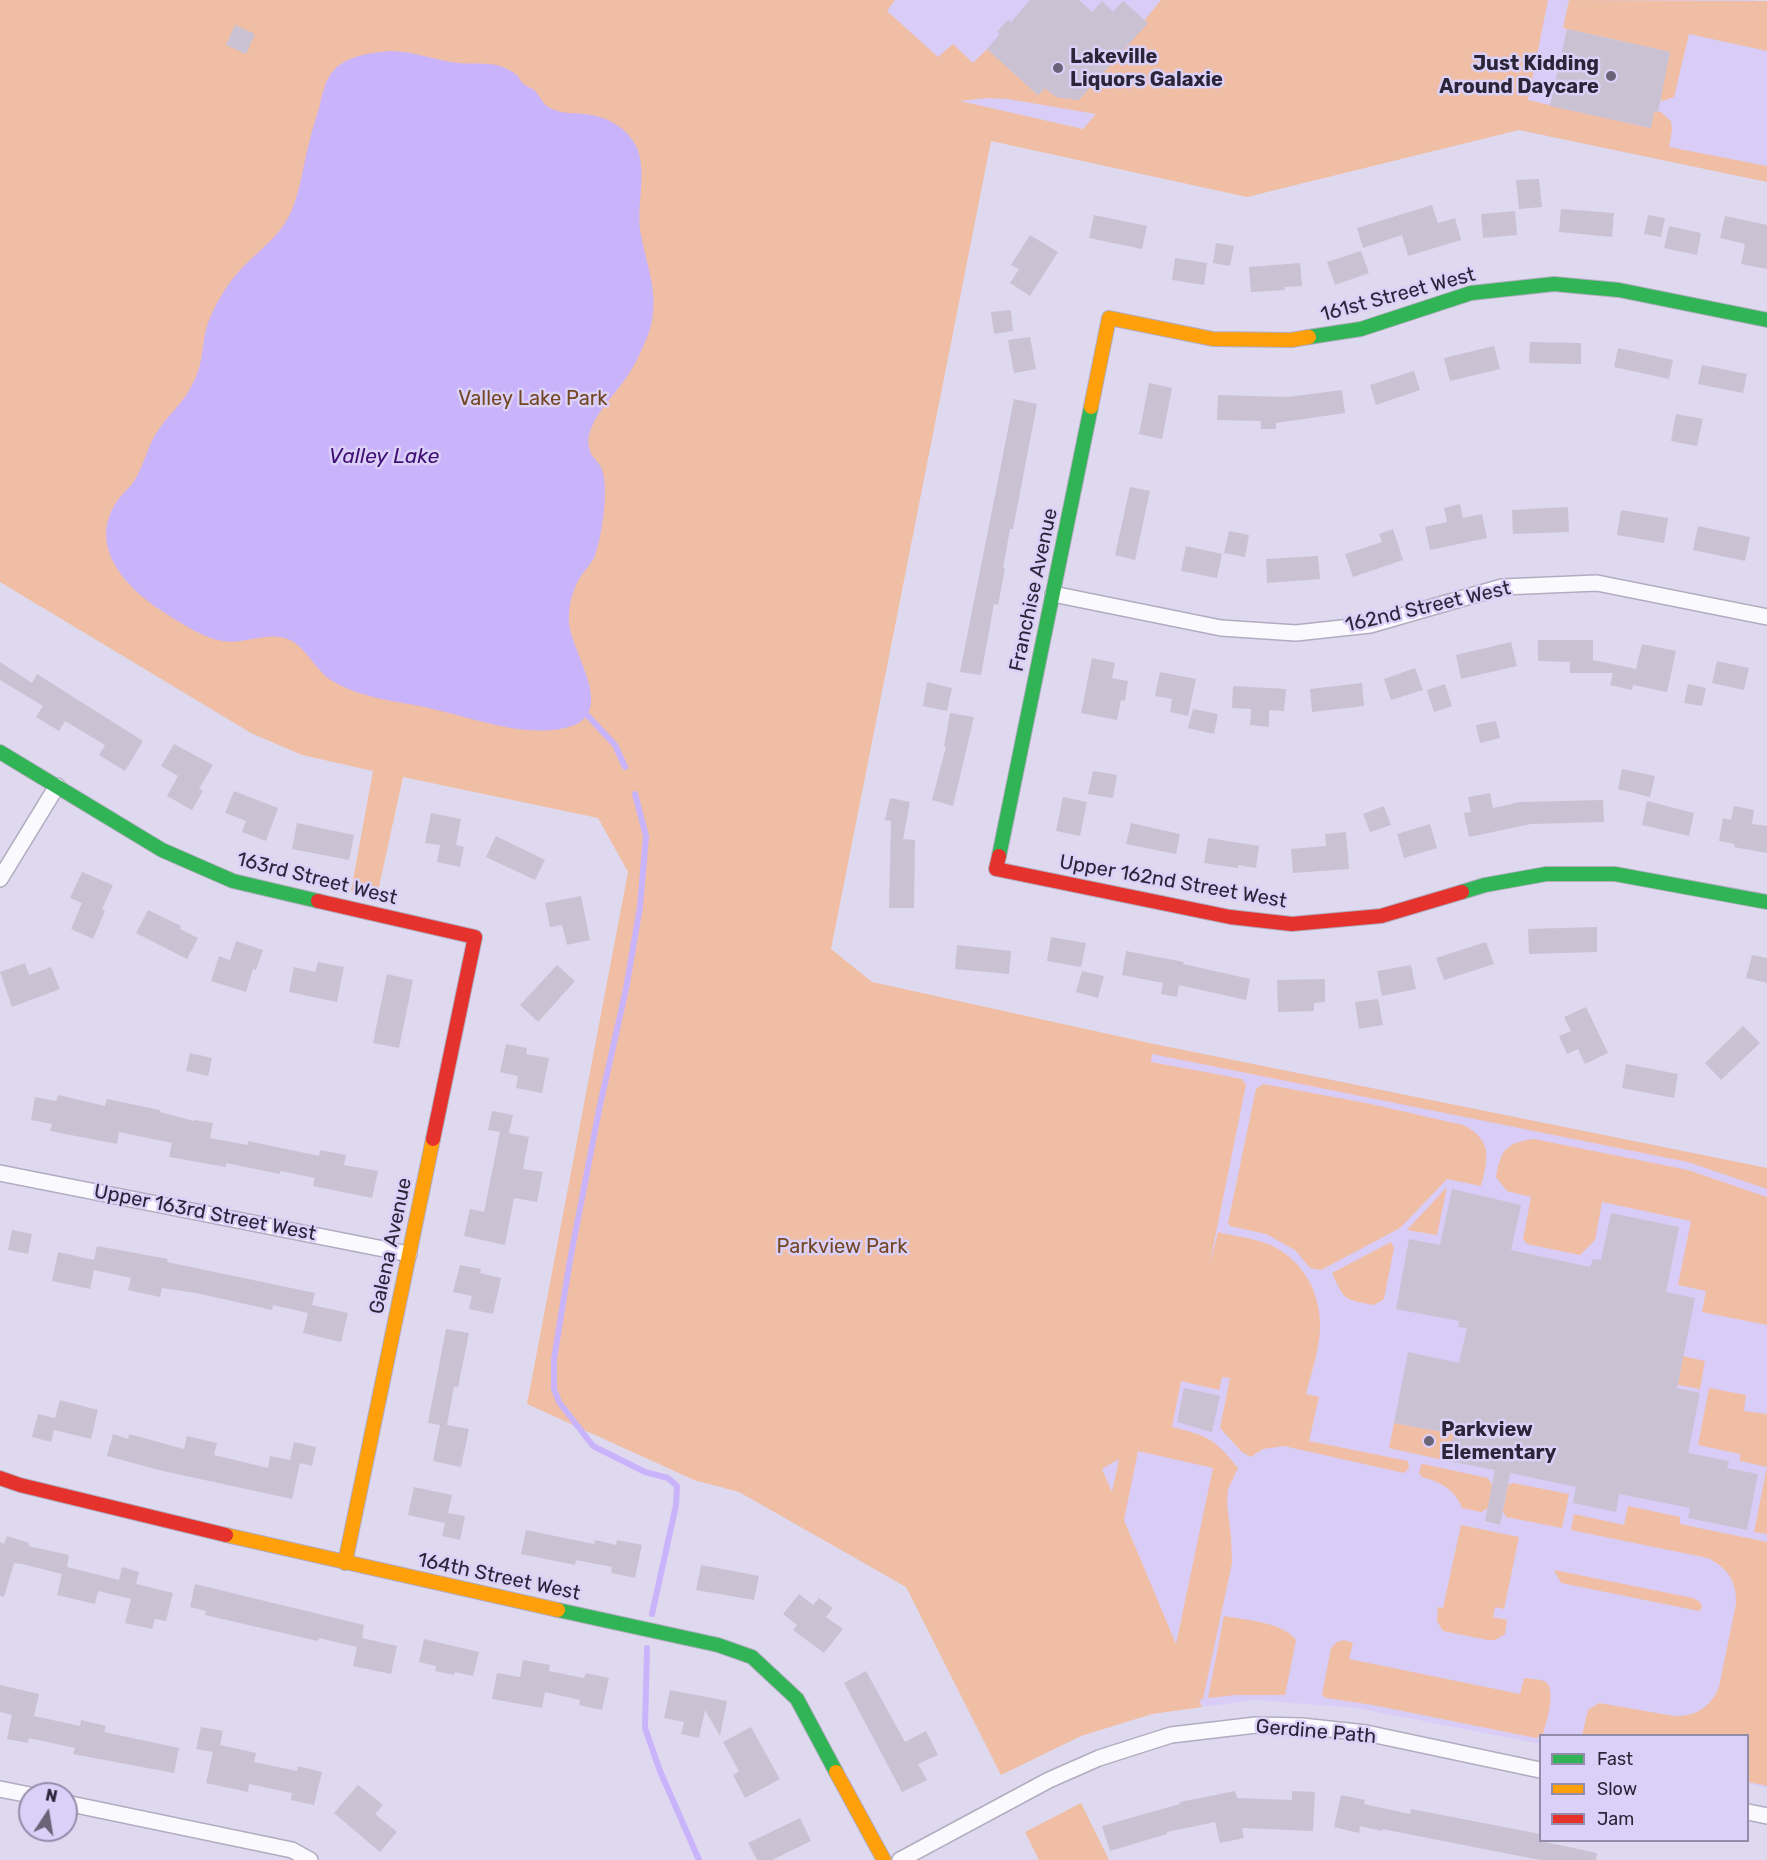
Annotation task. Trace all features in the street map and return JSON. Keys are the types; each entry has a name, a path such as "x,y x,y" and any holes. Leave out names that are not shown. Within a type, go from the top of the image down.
{"street":[{"name":"161st Street West","path":"1109,318 1213,339 1291,340 1361,329 1471,293 1554,284 1619,290 1767,320"},
{"name":"Franchise Avenue","path":"996,869 1109,318"},
{"name":"162nd Street West","path":"1053,594 1221,628 1296,633 1370,625 1502,587 1597,583 1767,617"},
{"name":"163rd Street West","path":"0,752 162,850 233,881 475,937"},
{"path":"0,879 57,786"},
{"name":"Upper 162nd Street West","path":"996,869 1230,917 1292,924 1381,916 1485,885 1546,874 1615,874 1767,902"},
{"name":"Galena Avenue","path":"345,1563 475,937"},
{"name":"Upper 163rd Street West","path":"0,1173 409,1254"},
{"name":"164th Street West","path":"0,1478 32,1488 345,1563 718,1645 752,1658 797,1699 884,1860"},
{"name":"Gerdine Path","path":"900,1860 1049,1780 1099,1758 1171,1735 1256,1725 1302,1726 1366,1733 1539,1770"},
{"path":"0,1789 18,1793"},
{"path":"78,1805 292,1850 310,1860"},
{"path":"1749,1812 1767,1816"}],"shaded area":[{"path":"829,0 1193,0 1083,129 815,69"},
{"path":"1545,0 1754,0 1767,3 1767,182 1519,130"},
{"name":"Parkview Elementary","path":"1154,1044 1767,1168 1767,1788 1749,1784 1749,1734 1539,1734 1539,1744 1356,1708 1256,1700 1202,1707 1079,1414"}],"green space":[{"name":"Valley Lake Park","path":"0,0 895,0 887,11 938,57 953,44 973,63 987,49 1038,95 1045,88 1056,97 1079,100 1161,0 1548,0 1528,100 1650,128 1654,111 1661,112 1671,121 1669,147 1767,166 1767,182 1519,130 1247,197 991,141 831,949 872,982 1154,1044 1767,1168 1767,1189 1688,1162 1152,1054 1151,1062 1242,1079 1246,1085 1209,1267 1218,1232 1262,1242 1280,1250 1291,1258 1308,1278 1318,1303 1320,1316 1319,1338 1306,1394 1319,1397 1309,1441 1408,1461 1409,1468 1404,1473 1284,1446 1263,1449 1251,1457 1242,1452 1220,1428 1230,1378 1222,1377 1219,1390 1181,1381 1172,1427 1210,1440 1223,1450 1238,1468 1228,1489 1227,1504 1232,1563 1203,1699 1199,1700 1202,1707 1152,1714 1081,1736 1001,1775 906,1587 739,1492 694,1480 527,1404 628,872 598,818 403,777 377,896 351,891 373,771 302,755 251,733 0,582","holes":["987,98 1008,99 1096,114 1083,129 960,101","1138,1451 1213,1468 1176,1644 1124,1520","1119,1459 1112,1492 1102,1469"]},
{"path":"1569,0 1767,1 1767,51 1689,34 1674,97 1663,101 1660,99 1670,52 1563,28"},
{"path":"1263,1084 1366,1103 1463,1125 1473,1131 1484,1144 1486,1159 1481,1186 1447,1179 1400,1228 1321,1270 1310,1268 1295,1250 1266,1234 1230,1226 1228,1223 1256,1089"},
{"path":"1534,1139 1688,1170 1767,1197 1767,1325 1702,1312 1706,1291 1678,1285 1691,1221 1602,1202 1595,1240 1580,1255 1527,1244 1523,1239 1531,1197 1507,1191 1496,1177 1500,1160 1506,1149 1517,1143"},
{"path":"1447,1187 1437,1235 1407,1230"},
{"path":"1391,1242 1394,1248 1384,1299 1374,1305 1346,1297 1332,1273"},
{"path":"1683,1356 1705,1361 1700,1389 1678,1385"},
{"path":"1709,1388 1746,1395 1744,1411 1767,1414 1767,1467 1740,1461 1740,1454 1698,1445"},
{"path":"1394,1423 1454,1434 1448,1461 1389,1448"},
{"path":"1423,1464 1488,1478 1492,1485 1488,1508 1481,1512 1462,1508 1459,1501 1446,1487 1422,1477 1419,1473"},
{"path":"1767,1467 1767,1534 1754,1532"},
{"path":"1513,1483 1569,1494 1562,1528 1506,1517 1503,1511 1508,1485"},
{"path":"1628,1506 1680,1517 1680,1524 1767,1542 1767,1786 1749,1782 1749,1734 1582,1734 1588,1710 1599,1703 1674,1716 1695,1713 1707,1705 1719,1687 1736,1604 1735,1589 1730,1576 1708,1558 1571,1530 1574,1514 1624,1525"},
{"path":"1461,1525 1519,1537 1504,1609 1495,1607 1493,1617 1507,1620 1505,1634 1495,1640 1443,1631 1437,1621 1438,1607 1443,1608"},
{"path":"1554,1570 1693,1598 1700,1602 1702,1608 1699,1611 1561,1583"},
{"path":"1224,1616 1282,1629 1296,1640 1285,1695 1236,1695 1208,1698"},
{"path":"1344,1640 1353,1643 1349,1659 1520,1694 1524,1678 1544,1681 1548,1685 1551,1698 1543,1734 1539,1734 1536,1738 1373,1705 1326,1698 1322,1695 1331,1648 1337,1642"},
{"path":"1081,1803 1109,1860 1039,1860 1025,1832"}],"water":[{"name":"Valley Lake","path":"391,51 451,62 504,67 517,75 551,108 562,112 592,115 614,123 631,138 639,154 641,165 640,224 652,285 652,322 635,363 595,420 590,431 588,441 590,451 604,476 604,512 594,558 575,588 570,603 569,623 589,683 591,698 589,711 581,721 565,728 530,730 494,725 357,692 329,679 304,651 292,641 284,638 275,636 231,642 206,636 159,609 135,590 115,566 109,552 106,538 107,523 113,508 136,478 155,435 192,386 200,364 208,323 218,302 235,276 284,225 293,208 310,137 328,78 339,65 353,58"}],"building":[{"name":"Lakeville Liquors Galaxie","path":"1030,0 1079,0 1092,12 1102,1 1113,12 1123,1 1148,23 1079,100 1056,97 1045,88 1038,95 987,49 1000,34 997,32 1008,20 1011,22"},
{"path":"235,25 255,34 246,54 226,45"},
{"name":"Just Kidding Around Daycare","path":"1567,29 1670,52 1658,112 1654,111 1651,128 1550,106"},
{"path":"1539,179 1542,207 1519,209 1516,180"},
{"path":"1432,205 1438,223 1455,218 1461,240 1408,256 1402,235 1363,248 1357,228"},
{"path":"1561,209 1614,213 1612,237 1559,232"},
{"path":"1515,211 1517,235 1483,238 1481,214"},
{"path":"1094,215 1147,226 1142,249 1089,238"},
{"path":"1648,215 1665,218 1661,237 1644,234"},
{"path":"1725,216 1767,225 1767,269 1741,264 1745,244 1720,238"},
{"path":"1669,226 1701,233 1697,255 1664,248"},
{"path":"1030,235 1058,252 1030,296 1010,283 1019,269 1011,265"},
{"path":"1216,243 1234,246 1230,266 1213,263"},
{"path":"1361,251 1369,273 1335,285 1327,262"},
{"path":"1175,258 1207,263 1204,285 1172,280"},
{"path":"1300,263 1302,286 1284,287 1285,290 1251,292 1249,267"},
{"path":"1011,310 1013,331 994,334 991,312"},
{"path":"1030,337 1036,369 1014,373 1008,340"},
{"path":"1530,342 1581,343 1581,364 1529,363"},
{"path":"1494,346 1500,369 1450,381 1444,358"},
{"path":"1618,348 1673,360 1669,379 1614,367"},
{"path":"1702,365 1747,374 1743,393 1698,384"},
{"path":"1414,371 1420,390 1376,405 1370,385"},
{"path":"1149,383 1172,388 1162,439 1139,434"},
{"path":"1342,390 1345,413 1276,423 1276,429 1261,429 1261,421 1217,420 1218,395 1288,397"},
{"path":"1014,399 1037,404 1013,529 1010,529 998,605 994,604 981,675 960,672"},
{"path":"1676,414 1703,419 1697,446 1671,441"},
{"path":"1130,487 1150,491 1135,560 1115,555"},
{"path":"1460,504 1463,518 1482,514 1487,538 1430,550 1425,527 1447,522 1444,508"},
{"path":"1568,507 1569,532 1513,534 1512,510"},
{"path":"1621,510 1668,518 1664,543 1617,535"},
{"path":"1698,526 1750,537 1745,561 1693,550"},
{"path":"1393,529 1403,560 1353,577 1345,554 1382,542 1379,534"},
{"path":"1229,531 1249,535 1245,557 1224,553"},
{"path":"1186,546 1222,554 1217,578 1181,571"},
{"path":"1318,556 1320,579 1267,583 1266,559"},
{"path":"1538,640 1593,640 1593,660 1636,669 1642,644 1676,651 1667,692 1633,685 1632,690 1610,685 1613,673 1570,673 1570,662 1538,661"},
{"path":"1511,642 1517,666 1461,679 1456,655"},
{"path":"1092,658 1115,663 1112,678 1128,681 1125,701 1121,700 1117,720 1081,713"},
{"path":"1717,661 1749,668 1744,690 1712,683"},
{"path":"0,662 32,683 37,674 143,741 125,771 99,755 105,745 65,721 59,731 36,717 43,706 0,680"},
{"path":"1415,668 1423,690 1391,700 1384,679"},
{"path":"1160,672 1196,679 1188,716 1170,712 1172,699 1155,696"},
{"path":"927,682 952,688 947,711 923,706"},
{"path":"1362,683 1364,706 1312,712 1310,689"},
{"path":"1445,684 1452,706 1434,712 1427,690"},
{"path":"1688,684 1706,688 1702,706 1684,703"},
{"path":"1233,686 1286,689 1284,711 1269,710 1269,727 1250,725 1251,709 1232,708"},
{"path":"1193,709 1218,714 1214,734 1188,728"},
{"path":"950,713 974,717 953,806 932,800 946,747 944,746"},
{"path":"1496,721 1500,738 1480,743 1476,725"},
{"path":"174,744 213,765 199,789 203,791 192,810 167,796 178,776 161,766"},
{"path":"1622,769 1655,776 1650,797 1618,789"},
{"path":"1093,771 1117,775 1113,798 1088,794"},
{"path":"234,791 278,808 266,841 242,832 246,821 225,813"},
{"path":"1490,793 1493,808 1520,802 1603,800 1604,822 1531,824 1469,837 1464,813 1471,812 1468,797"},
{"path":"1063,797 1087,802 1080,836 1056,831"},
{"path":"890,798 910,802 903,839 915,840 914,908 889,908 891,821 885,820"},
{"path":"1647,801 1694,813 1689,836 1642,825"},
{"path":"1384,806 1391,825 1370,832 1363,814"},
{"path":"1734,806 1754,810 1752,824 1767,826 1767,853 1734,847 1735,844 1719,841 1723,818 1731,820"},
{"path":"431,813 461,819 456,845 464,847 460,867 437,862 440,845 425,843"},
{"path":"297,823 354,835 349,860 292,849"},
{"path":"1131,823 1180,834 1176,854 1126,844"},
{"path":"1430,824 1437,848 1404,858 1397,834"},
{"path":"1346,832 1349,869 1293,873 1291,849 1326,846 1325,834"},
{"path":"496,836 545,860 535,880 486,857"},
{"path":"1208,838 1259,846 1256,868 1204,863"},
{"path":"82,872 113,885 102,909 105,911 93,939 71,929 82,903 70,898"},
{"path":"581,896 590,940 567,945 562,925 550,927 545,903"},
{"path":"148,910 181,926 180,929 198,938 187,959 136,933"},
{"path":"1597,927 1597,952 1529,954 1528,929"},
{"path":"1051,937 1086,943 1081,967 1047,961"},
{"path":"236,941 263,950 256,970 253,969 246,992 211,981 219,956 230,960"},
{"path":"1486,942 1494,964 1444,980 1436,958"},
{"path":"957,945 1011,951 1009,974 955,969"},
{"path":"1126,951 1184,962 1183,964 1250,979 1246,1000 1179,985 1177,997 1161,994 1163,983 1122,975"},
{"path":"1752,955 1767,958 1767,983 1746,978"},
{"path":"318,962 344,967 337,1002 289,992 294,967 315,972"},
{"path":"25,963 29,975 51,967 60,989 12,1007 0,972"},
{"path":"557,965 575,981 538,1022 520,1005"},
{"path":"1411,965 1416,989 1382,996 1377,971"},
{"path":"1082,971 1104,976 1098,998 1076,992"},
{"path":"387,974 413,980 399,1048 373,1043"},
{"path":"1325,979 1325,1002 1314,1003 1314,1011 1278,1012 1277,980"},
{"path":"1378,999 1383,1025 1359,1029 1355,1002"},
{"path":"1586,1007 1608,1053 1585,1064 1578,1049 1567,1054 1559,1036 1571,1031 1564,1017"},
{"path":"1743,1026 1760,1043 1721,1080 1705,1063"},
{"path":"506,1044 527,1048 526,1054 549,1058 542,1093 516,1088 518,1076 500,1072"},
{"path":"190,1053 212,1058 208,1076 186,1071"},
{"path":"1626,1064 1678,1074 1674,1098 1622,1088"},
{"path":"58,1095 105,1106 107,1099 160,1110 160,1112 194,1121 213,1123 210,1138 248,1145 248,1141 319,1156 320,1150 346,1155 344,1165 378,1171 372,1198 313,1186 315,1178 280,1171 280,1174 226,1163 226,1167 169,1157 172,1143 119,1132 117,1144 50,1131 52,1124 31,1120 35,1097 56,1101"},
{"path":"492,1111 513,1115 509,1133 529,1137 523,1169 543,1172 537,1202 514,1198 505,1245 464,1236 470,1209 484,1212 500,1132 488,1130"},
{"path":"1452,1189 1521,1205 1511,1250 1590,1267 1593,1259 1601,1260 1611,1213 1679,1227 1666,1292 1695,1298 1677,1388 1700,1393 1688,1453 1729,1461 1727,1468 1758,1474 1747,1530 1688,1518 1690,1508 1619,1494 1616,1512 1573,1503 1576,1487 1510,1473 1500,1525 1485,1521 1495,1470 1448,1461 1454,1434 1394,1423 1408,1352 1459,1363 1467,1328 1458,1327 1459,1321 1396,1309 1409,1239 1440,1245"},
{"path":"12,1230 32,1234 28,1254 8,1250"},
{"path":"97,1246 168,1259 167,1262 315,1293 312,1305 348,1313 341,1342 303,1333 308,1313 273,1305 272,1310 162,1288 160,1297 128,1290 131,1278 94,1270 90,1289 52,1281 58,1252 94,1260"},
{"path":"460,1265 481,1269 480,1273 501,1278 493,1314 469,1309 472,1296 453,1292"},
{"path":"446,1329 469,1333 458,1387 454,1387 447,1425 469,1429 461,1467 433,1461 440,1425 428,1423"},
{"path":"1184,1388 1220,1396 1212,1432 1177,1422"},
{"path":"60,1400 98,1410 91,1439 54,1430 51,1442 32,1437 38,1414 55,1418"},
{"path":"113,1434 128,1439 129,1434 184,1449 187,1436 217,1443 214,1455 268,1468 270,1456 290,1460 294,1442 316,1447 312,1466 300,1463 292,1499 163,1471 107,1456"},
{"path":"414,1487 452,1495 448,1513 465,1516 460,1540 442,1536 445,1523 408,1515"},
{"path":"526,1530 594,1544 595,1540 616,1545 617,1540 642,1545 635,1578 611,1573 612,1567 576,1560 575,1565 521,1554"},
{"path":"7,1536 29,1543 28,1546 69,1555 67,1567 119,1580 122,1567 139,1572 136,1584 173,1593 166,1621 155,1619 152,1629 125,1623 131,1599 98,1591 95,1604 57,1595 62,1574 22,1564 14,1563 4,1597 0,1596 0,1542 4,1544"},
{"path":"701,1565 759,1576 754,1600 696,1590"},
{"path":"195,1584 364,1625 362,1638 397,1646 391,1674 353,1666 357,1647 319,1638 318,1641 205,1615 206,1611 190,1607"},
{"path":"799,1594 813,1605 819,1598 833,1608 826,1617 843,1629 824,1653 793,1630 797,1625 783,1614"},
{"path":"424,1639 479,1652 473,1676 435,1671 436,1666 419,1662"},
{"path":"523,1660 550,1665 549,1671 584,1678 586,1673 609,1678 602,1710 579,1705 580,1700 545,1692 542,1708 492,1699 497,1673 520,1677"},
{"path":"866,1671 905,1742 926,1731 938,1755 918,1764 927,1780 902,1792 844,1683"},
{"path":"0,1685 39,1694 34,1716 80,1726 81,1720 106,1726 104,1732 179,1748 174,1773 73,1754 75,1748 29,1738 28,1743 7,1739 12,1715 0,1712"},
{"path":"670,1690 727,1701 720,1736 705,1710 699,1738 681,1734 684,1722 664,1718"},
{"path":"201,1727 223,1731 220,1745 256,1753 254,1762 297,1771 298,1766 322,1772 314,1805 291,1800 292,1793 249,1784 248,1792 206,1783 213,1752 196,1749"},
{"path":"751,1727 780,1779 745,1798 733,1775 739,1771 723,1742"},
{"path":"358,1785 383,1805 375,1814 397,1832 380,1852 334,1813"},
{"path":"1235,1791 1237,1798 1292,1800 1292,1791 1315,1792 1313,1831 1242,1828 1244,1838 1220,1843 1215,1822 1167,1832 1167,1834 1110,1851 1102,1826 1180,1804 1180,1802"},
{"path":"1341,1795 1365,1800 1364,1804 1410,1814 1411,1809 1539,1834 1539,1842 1597,1853 1596,1860 1540,1860 1382,1829 1382,1831 1360,1826 1359,1833 1334,1827"},
{"path":"800,1818 811,1841 772,1860 757,1860 748,1843"}],"waterway":[{"path":"588,716 615,745 625,767"},
{"path":"635,794 646,836 640,907 626,989 600,1105 570,1260 554,1359 554,1389 559,1402 593,1446 645,1472 668,1478 677,1486 676,1505 652,1614"},
{"path":"647,1648 645,1728 660,1771 699,1860"}],"traffic: fast":[{"path":"1309,337 1361,329 1471,293 1554,284 1619,290 1767,320"},
{"path":"999,856 1091,407"},
{"path":"0,752 162,850 233,881 318,901"},
{"path":"1462,892 1485,885 1546,874 1615,874 1767,902"},
{"path":"558,1610 718,1645 752,1657 797,1699 836,1772"}],"traffic: slow":[{"path":"1091,407 1109,318 1213,339 1291,340 1309,337"},
{"path":"345,1563 433,1139"},
{"path":"226,1535 558,1610"},
{"path":"836,1772 884,1860"}],"traffic: jam":[{"path":"999,856 996,869 1230,917 1292,924 1381,916 1462,892"},
{"path":"318,901 475,937 433,1139"},
{"path":"0,1478 20,1485 226,1535"}],"place":[{"name":"Lakeville Liquors Galaxie","path":"1058,68"},
{"name":"Just Kidding Around Daycare","path":"1611,76"},
{"name":"Parkview Elementary","path":"1429,1441"}],"park label":[{"name":"Parkview Park","path":"842,1247"}]}
